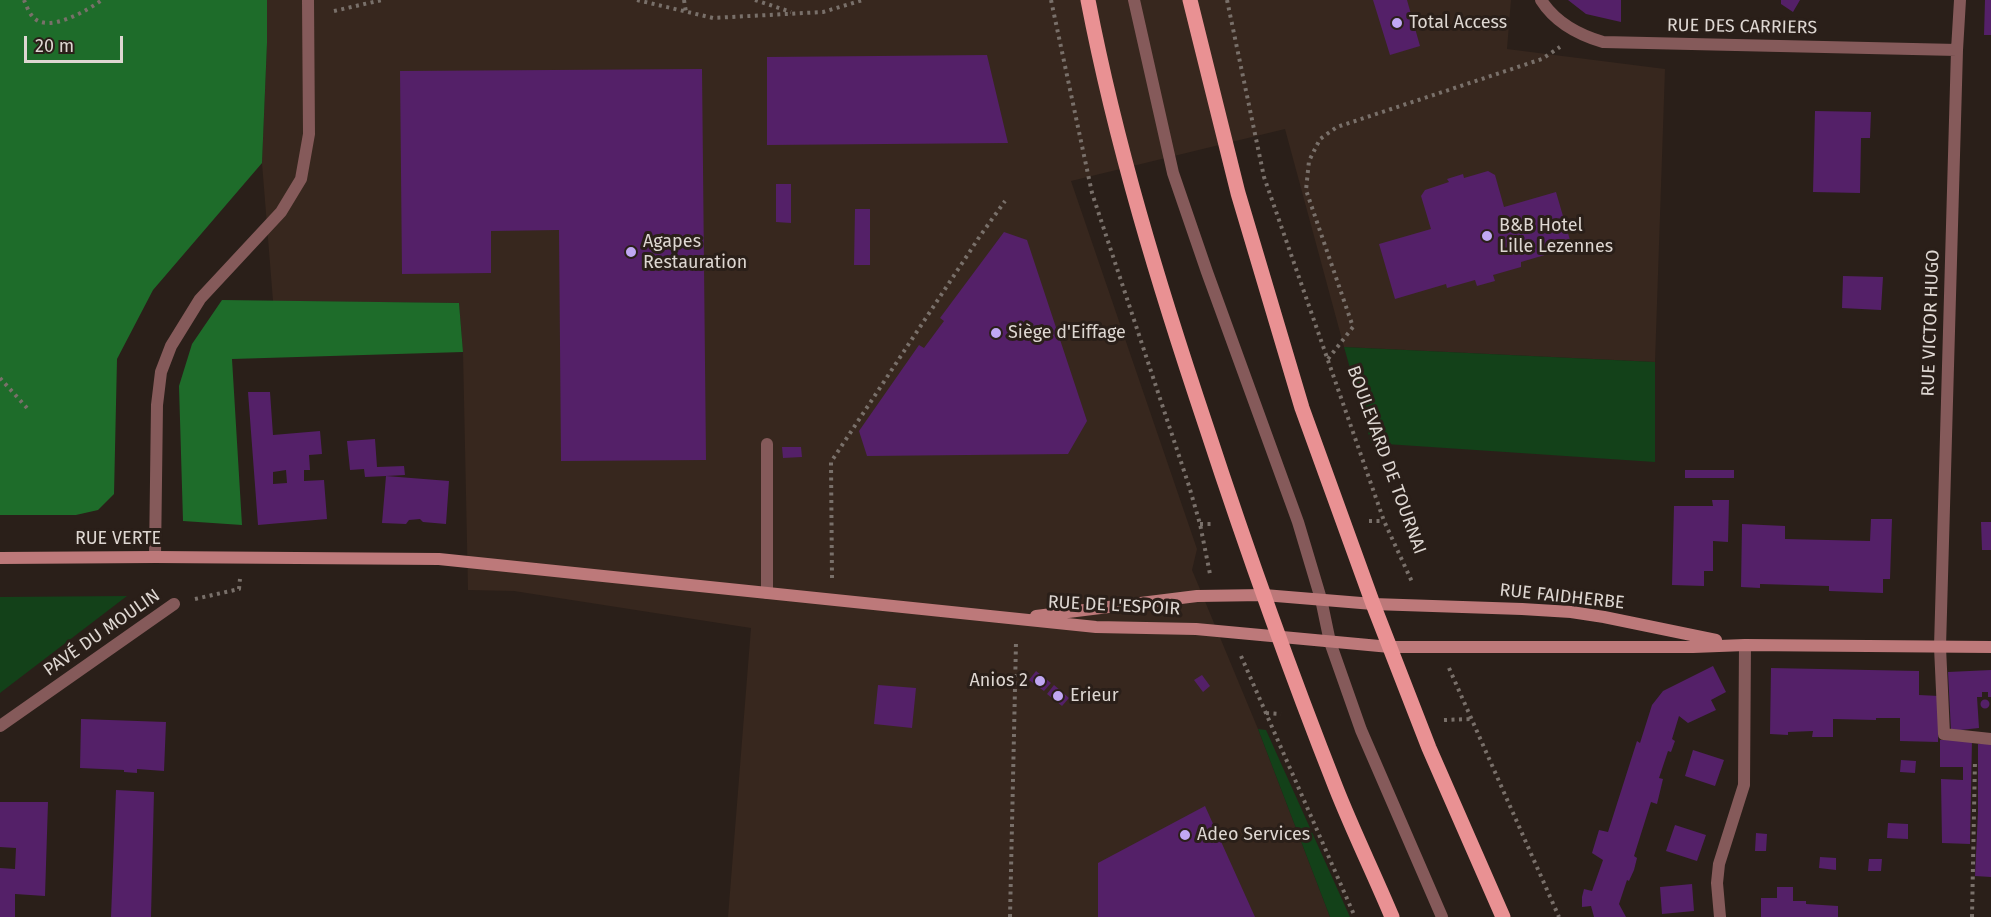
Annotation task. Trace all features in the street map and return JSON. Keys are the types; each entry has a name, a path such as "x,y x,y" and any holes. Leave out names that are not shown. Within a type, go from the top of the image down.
{"main road":[{"path":"1088,0 1119,137 1164,300 1236,516 1279,636 1337,791 1392,917"},
{"path":"1190,0 1224,142 1254,251 1302,408 1373,604 1429,748 1503,917"}],"street":[{"path":"155,557 157,405 161,372 171,346 200,299 281,212 301,179 309,134 308,0"},
{"path":"1134,0 1173,173 1298,522 1330,642 1365,740 1442,917"},
{"name":"RUE DES CARRIERS","path":"1541,0 1556,17 1580,33 1603,42 1957,50"},
{"name":"RUE VICTOR HUGO","path":"1960,0 1940,647 1944,734 1976,736"},
{"path":"767,444 767,593"},
{"name":"RUE VERTE","path":"0,558 439,559 1017,618"},
{"name":"RUE DE L'ESPOIR","path":"1017,618 1217,595 1264,595 1320,600"},
{"name":"RUE FAIDHERBE","path":"1320,600 1423,607 1571,612 1604,616 1689,636 1745,645"},
{"name":"PAVÉ DU MOULIN","path":"0,726 174,604"},
{"name":"RUE DE L'ESPOIR","path":"1017,618 1096,627 1196,628 1330,642"},
{"name":"RUE FAIDHERBE","path":"1330,642 1441,648 1745,645 1991,647"},
{"path":"1720,917 1717,883 1719,864 1744,785 1745,645"},
{"path":"1976,736 1991,739"}],"path":[{"path":"24,0 33,18 43,23 64,21 102,0"},
{"path":"334,11 382,0"},
{"path":"637,0 713,18 823,12 863,0"},
{"path":"684,0 686,12"},
{"path":"755,0 795,13"},
{"path":"1051,0 1092,193 1189,486 1204,540 1210,576 1217,595"},
{"name":"BOULEVARD DE TOURNAI","path":"1227,0 1264,177 1384,520 1423,607"},
{"path":"1328,359 1353,327 1306,190 1309,161 1320,139 1337,128 1542,59 1580,33"},
{"path":"832,600 831,462 1005,201"},
{"path":"0,378 27,408"},
{"name":"PAVÉ DU MOULIN","path":"174,604 239,589 240,558"},
{"path":"1010,917 1017,618"},
{"path":"1230,632 1355,917"},
{"path":"1441,648 1559,917"},
{"path":"1972,917 1976,736"}],"shaded area":[{"path":"267,0 1511,0 1507,49 1665,69 1655,362 1344,347 1285,129 1071,181 1197,549 1192,570 1258,729 1330,917 728,917 751,628 514,591 468,590 463,352 459,303 273,301 262,163"}],"green space":[{"path":"0,0 267,0 262,163 153,290 117,359 114,494 98,510 76,515 0,515"},
{"path":"222,300 459,303 463,352 232,359 242,525 183,521 179,386 192,344"},
{"path":"1344,347 1655,362 1655,462 1371,443"},
{"path":"127,596 0,693 0,597"},
{"path":"1258,729 1266,730 1350,917 1330,917"}],"building":[{"name":"Total Access","path":"1373,0 1407,0 1420,46 1390,55"},
{"path":"1568,0 1621,0 1621,22 1586,14"},
{"path":"1781,0 1800,0 1793,12 1781,4"},
{"path":"1985,0 1991,0 1991,35 1984,35"},
{"path":"987,55 1008,143 767,145 767,57"},
{"name":"Agapes Restauration","path":"702,69 706,460 561,461 559,230 491,231 491,273 402,274 400,71"},
{"path":"1815,111 1871,112 1870,138 1861,138 1860,193 1813,192"},
{"name":"B&B Hotel Lille Lezennes","path":"1488,171 1495,175 1504,207 1556,192 1572,247 1521,262 1521,267 1493,275 1495,281 1477,286 1475,280 1447,288 1446,284 1395,299 1379,244 1431,229 1421,196 1425,190 1449,182 1447,179 1463,174 1464,178"},
{"path":"776,184 791,184 791,223 776,222"},
{"path":"855,209 870,209 870,265 854,265"},
{"name":"Siège d'Eiffage","path":"1004,232 1027,240 1087,421 1068,454 867,456 859,431 919,345 924,348 944,321 940,318"},
{"path":"1843,276 1883,277 1881,310 1842,308"},
{"path":"248,392 270,392 273,435 320,431 322,454 309,455 310,470 304,470 304,481 324,480 327,519 258,525","holes":["286,470 287,483 273,484 273,472"]},
{"path":"375,439 377,467 404,466 405,475 365,477 364,469 350,470 347,441"},
{"path":"782,447 801,447 802,457 783,458"},
{"path":"1685,470 1734,470 1734,478 1685,478"},
{"path":"386,476 449,481 446,524 423,522 420,519 409,520 406,524 382,523"},
{"path":"1712,500 1729,500 1728,542 1713,541 1713,571 1704,571 1704,586 1672,585 1674,506 1713,506"},
{"path":"1871,519 1892,519 1890,579 1883,579 1883,593 1829,591 1829,586 1760,584 1760,588 1741,587 1742,524 1785,526 1785,539 1870,541"},
{"path":"1981,522 1991,522 1991,550 1982,550"},
{"path":"1713,666 1726,692 1711,700 1716,710 1688,723 1679,716 1672,739 1675,741 1671,752 1668,751 1659,778 1663,779 1657,804 1651,802 1634,856 1637,858 1634,870 1629,881 1627,880 1619,904 1626,917 1594,917 1591,906 1582,907 1584,889 1592,891 1603,860 1592,853 1599,830 1608,832 1637,741 1640,743 1652,705 1663,691"},
{"path":"1771,668 1919,671 1919,695 1939,696 1938,742 1900,741 1900,718 1833,719 1833,737 1812,737 1813,731 1788,732 1788,735 1770,734"},
{"path":"1991,670 1991,697 1988,697 1988,692 1982,692 1982,697 1977,697 1979,728 1951,731 1948,672"},
{"name":"Anios 2","path":"1036,671 1051,683 1044,691 1029,680"},
{"path":"1202,675 1210,686 1203,692 1194,680"},
{"path":"878,685 916,688 912,728 874,724"},
{"name":"Erieur","path":"1054,685 1069,698 1062,706 1047,694"},
{"path":"1985,699 1990,704 1985,709 1980,704"},
{"path":"81,719 166,722 164,771 137,769 137,773 124,772 124,770 80,768"},
{"path":"1940,740 1972,740 1970,844 1942,843 1941,779 1963,780 1963,767 1940,767"},
{"path":"1978,744 1991,744 1991,877 1975,876"},
{"path":"1693,750 1724,760 1715,786 1685,776"},
{"path":"1901,760 1916,761 1915,773 1900,772"},
{"path":"116,790 154,792 151,917 111,917"},
{"path":"0,802 48,802 45,896 15,894 15,917 0,917 0,868 15,869 16,848 0,847"},
{"name":"Adeo Services","path":"1205,806 1255,917 1098,917 1098,863"},
{"path":"1888,823 1908,824 1908,839 1887,838"},
{"path":"1675,825 1706,835 1697,861 1666,851"},
{"path":"1756,833 1767,834 1766,851 1755,851"},
{"path":"1820,857 1836,858 1836,870 1819,868"},
{"path":"1869,859 1882,859 1881,871 1868,871"},
{"path":"1692,884 1694,911 1662,914 1660,887"},
{"path":"1777,887 1793,887 1793,901 1838,906 1838,917 1761,917 1761,898 1777,898"}],"place":[{"name":"Total Access","path":"1397,23"},
{"name":"B&B Hotel Lille Lezennes","path":"1487,236"},
{"name":"Agapes Restauration","path":"631,252"},
{"name":"Siège d'Eiffage","path":"996,333"},
{"name":"Anios 2","path":"1040,681"},
{"name":"Erieur","path":"1058,696"},
{"name":"Adeo Services","path":"1185,835"}]}
